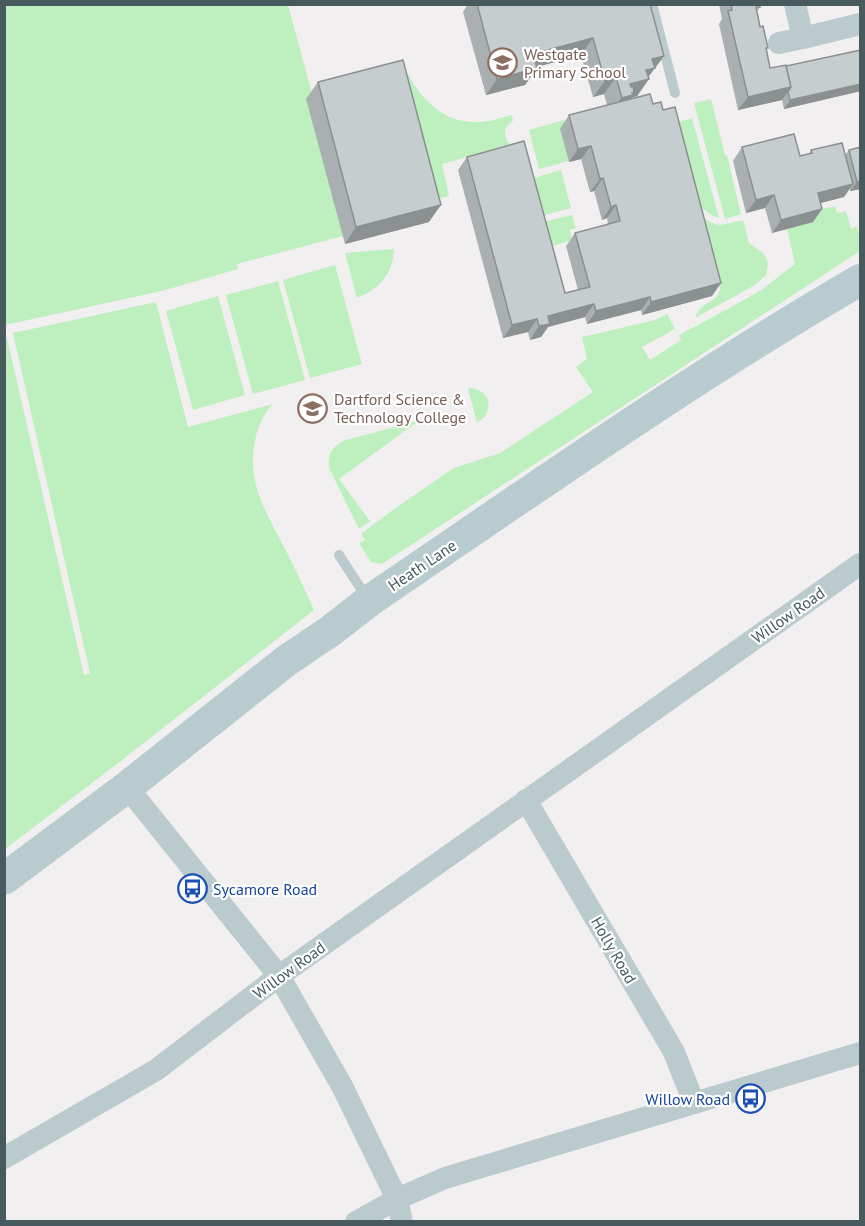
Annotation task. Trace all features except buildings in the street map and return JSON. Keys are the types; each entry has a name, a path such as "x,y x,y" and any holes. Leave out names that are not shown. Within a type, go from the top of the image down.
{"street":[{"path":"795,4 803,38"},
{"path":"779,43 861,24"},
{"name":"Heath Lane","path":"4,879 127,787 286,661 369,601 710,371 861,280"},
{"name":"Willow Road","path":"4,1158 156,1070 279,976 861,564"},
{"path":"127,787 279,976 342,1086 397,1199 402,1221"},
{"name":"Holly Road","path":"526,800 674,1052 694,1103"},
{"path":"356,1221 397,1199 445,1178 861,1053"}],"lane":[{"path":"652,4 675,93"},
{"path":"339,555 369,601"}],"green space":[{"path":"4,5 288,5 313,97 343,236 237,264 238,269 162,291 5,325"},
{"path":"408,74 428,102 446,115 467,122 479,122 512,115 513,121 505,129 506,139 511,145 442,164 449,196 424,202 391,78"},
{"path":"711,99 741,214 725,219 694,103"},
{"path":"692,118 719,218 694,202 673,124"},
{"path":"564,120 566,127 560,129 569,161 539,169 529,130"},
{"path":"561,170 571,208 541,216 531,179"},
{"path":"835,206 837,213 846,211 851,229 857,226 860,251 382,564 371,562 359,543 365,540 361,534 454,468 500,453 593,392 576,367 587,359 582,337 655,320 667,314 675,329 642,347 650,360 681,340 679,335 758,292 795,264 787,229 810,212"},
{"path":"696,211 709,221 718,224 743,220 749,243 762,252 768,264 766,275 755,285 695,318 702,307 716,297 720,288"},
{"path":"572,215 576,228 570,230 572,240 550,247 543,222"},
{"path":"394,249 391,266 384,279 372,290 357,298 345,253"},
{"path":"335,265 362,364 310,378 283,280"},
{"path":"278,281 305,380 253,394 226,295"},
{"path":"218,296 245,395 193,410 166,311"},
{"path":"156,302 188,427 273,404 262,419 256,436 253,453 255,482 259,496 314,610 5,849 5,338 7,338 84,675 90,673 13,333"},
{"path":"468,388 482,392 488,401 487,413 477,423"},
{"path":"421,420 339,479 370,521 359,529 329,468 332,451 346,440"}],"place":[{"name":"Westgate Primary School","path":"503,63"},
{"name":"Dartford Science & Technology College","path":"313,408"},
{"name":"Sycamore Road","path":"192,889"},
{"name":"Willow Road","path":"751,1099"}]}
